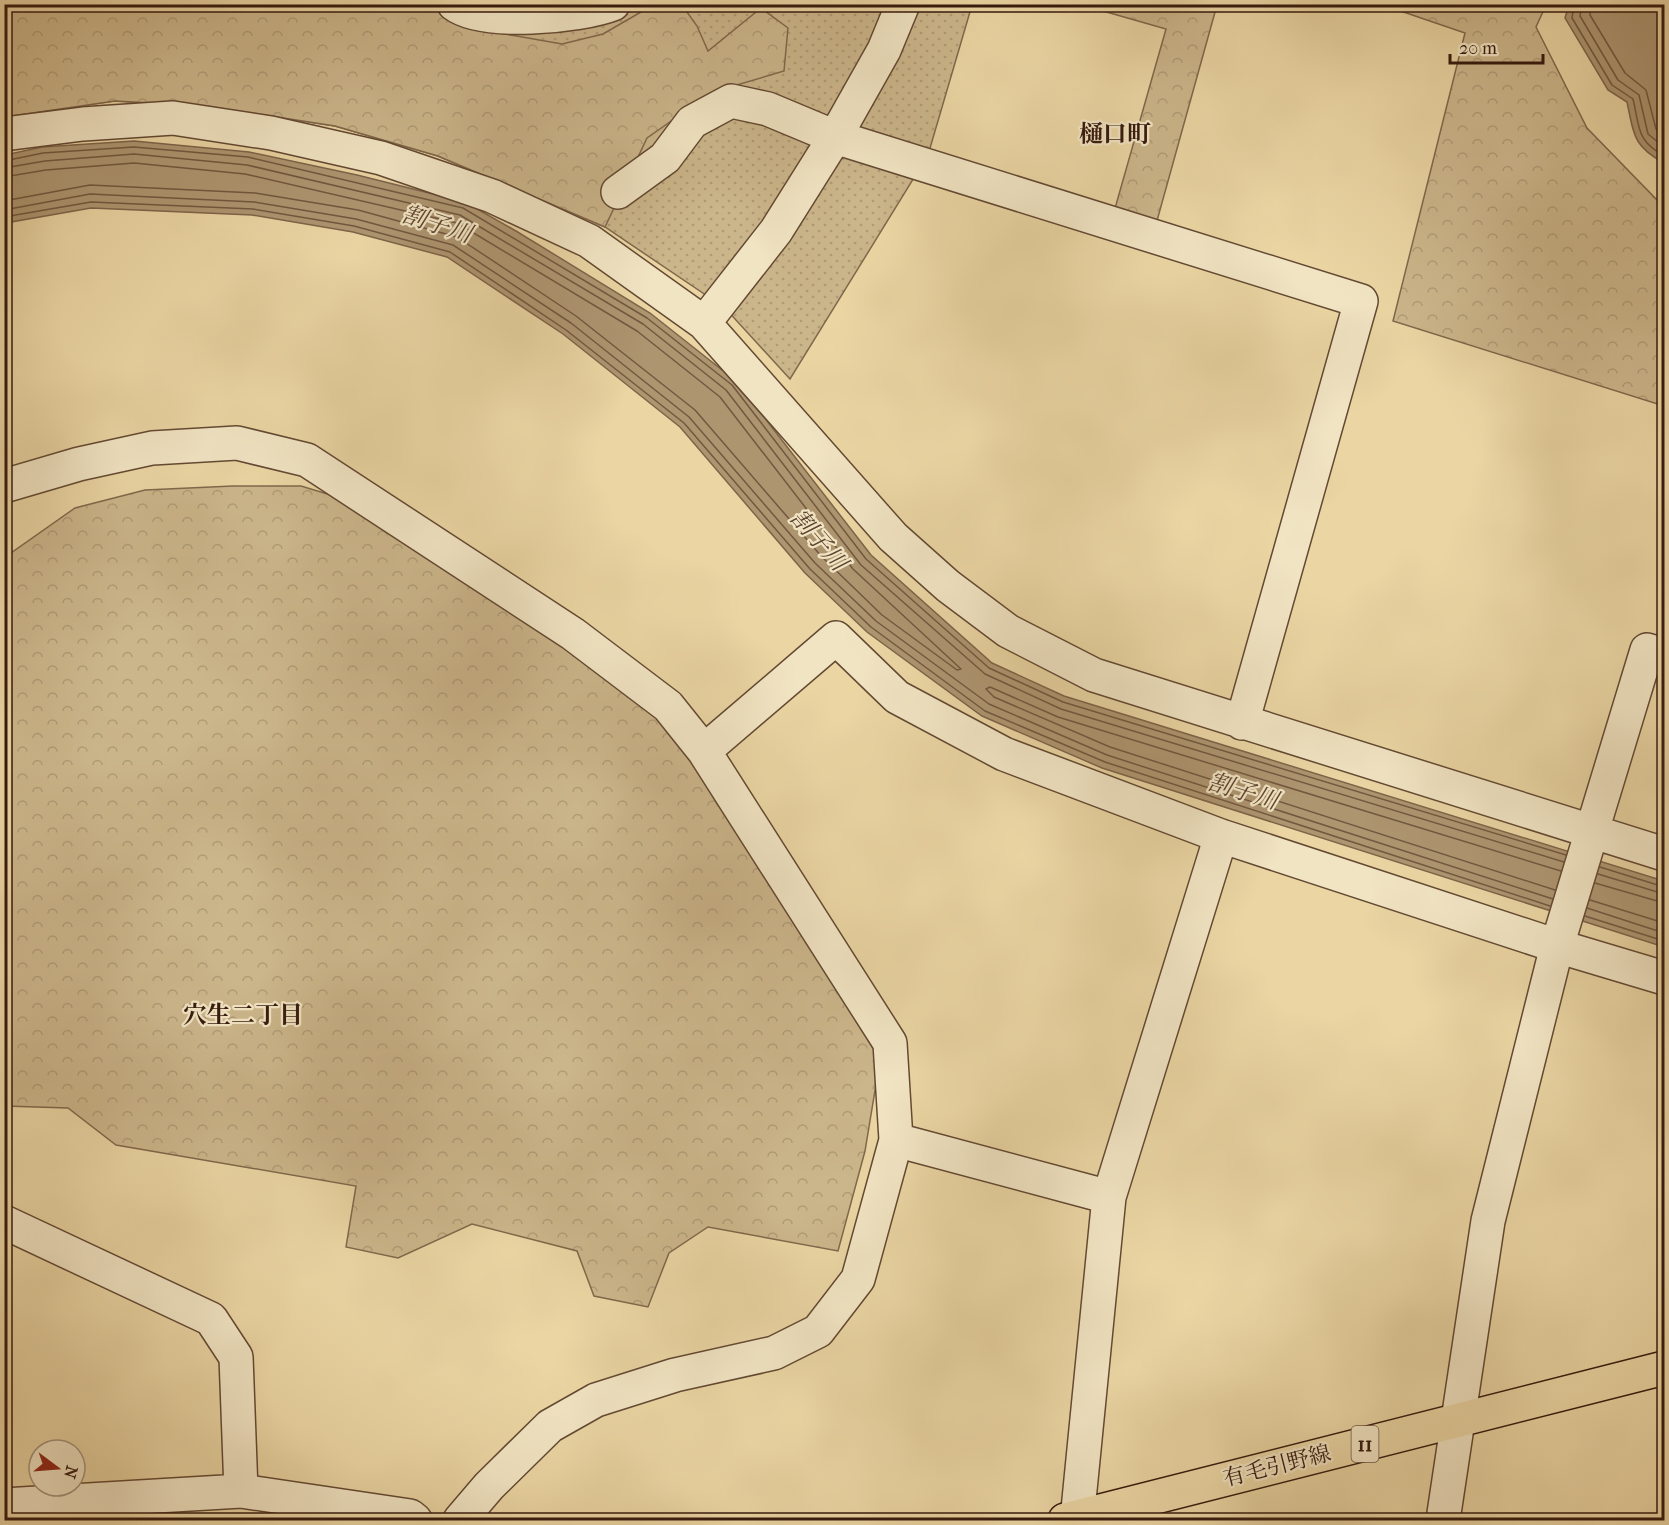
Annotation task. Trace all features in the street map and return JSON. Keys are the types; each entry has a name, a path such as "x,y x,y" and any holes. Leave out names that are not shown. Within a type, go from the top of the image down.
{"main road":[{"name":"有毛引野線","path":"1073,1519 1665,1368"}],"street":[{"path":"454,4 461,10 494,18 596,11 613,4"},
{"path":"704,323 776,231 835,137 884,50 903,4"},
{"path":"618,192 666,158 692,122 731,101 768,109 835,137 1361,301 1242,723"},
{"path":"4,134 83,124 173,118 271,133 381,158 492,196 589,241 704,323 787,414 893,537 948,586 1008,631 1095,675 1588,842 1665,854"},
{"path":"4,486 79,464 152,448 237,444 307,460 573,634 668,706 704,751 890,1043 896,1140 858,1279 818,1331 774,1353 675,1375 596,1400 550,1426 489,1486 460,1521"},
{"path":"704,751 836,638 897,697 1004,754 1221,836 1559,941 1665,978"},
{"path":"1443,1521 1488,1221 1559,941 1647,650 1665,656"},
{"path":"1073,1519 1109,1197 1221,836"},
{"path":"896,1140 1109,1197"},
{"path":"4,1222 211,1319 236,1357 241,1491"},
{"path":"4,1505 241,1491 362,1507 410,1516 415,1521"}],"green space":[{"path":"5,5 972,5 928,155 790,379 725,308 605,227 438,156 335,126 204,106 114,101 5,117"},
{"path":"5,5 433,5 472,28 562,44 603,34 653,5 682,5 697,26 708,51 761,8 788,28 784,71 713,92 647,138 605,227 438,156 335,126 205,106 115,101 5,117"},
{"path":"1082,5 1217,5 1153,235 1110,226 1166,29"},
{"path":"1383,5 1546,5 1536,27 1587,128 1659,202 1664,204 1664,406 1393,321 1465,33"},
{"path":"301,486 357,503 662,714 882,1048 865,1151 838,1251 708,1227 669,1253 648,1307 594,1296 577,1251 472,1224 398,1258 346,1247 356,1186 116,1145 68,1108 5,1106 4,558 75,508 145,490"}],"water":[{"path":"1569,5 1664,5 1664,163 1646,151 1636,138 1627,102 1608,90 1565,18"},
{"name":"割子川","path":"134,141 249,152 357,175 465,202 650,313 736,381 871,555 992,663 1064,696 1664,881 1664,947 1102,768 982,716 867,632 805,573 680,427 563,334 447,257 353,232 252,215 91,208 5,223 5,155 42,147"}],"district":[{"name":"樋口町","path":"1115,134"},
{"name":"穴生二丁目","path":"243,1015"}]}
